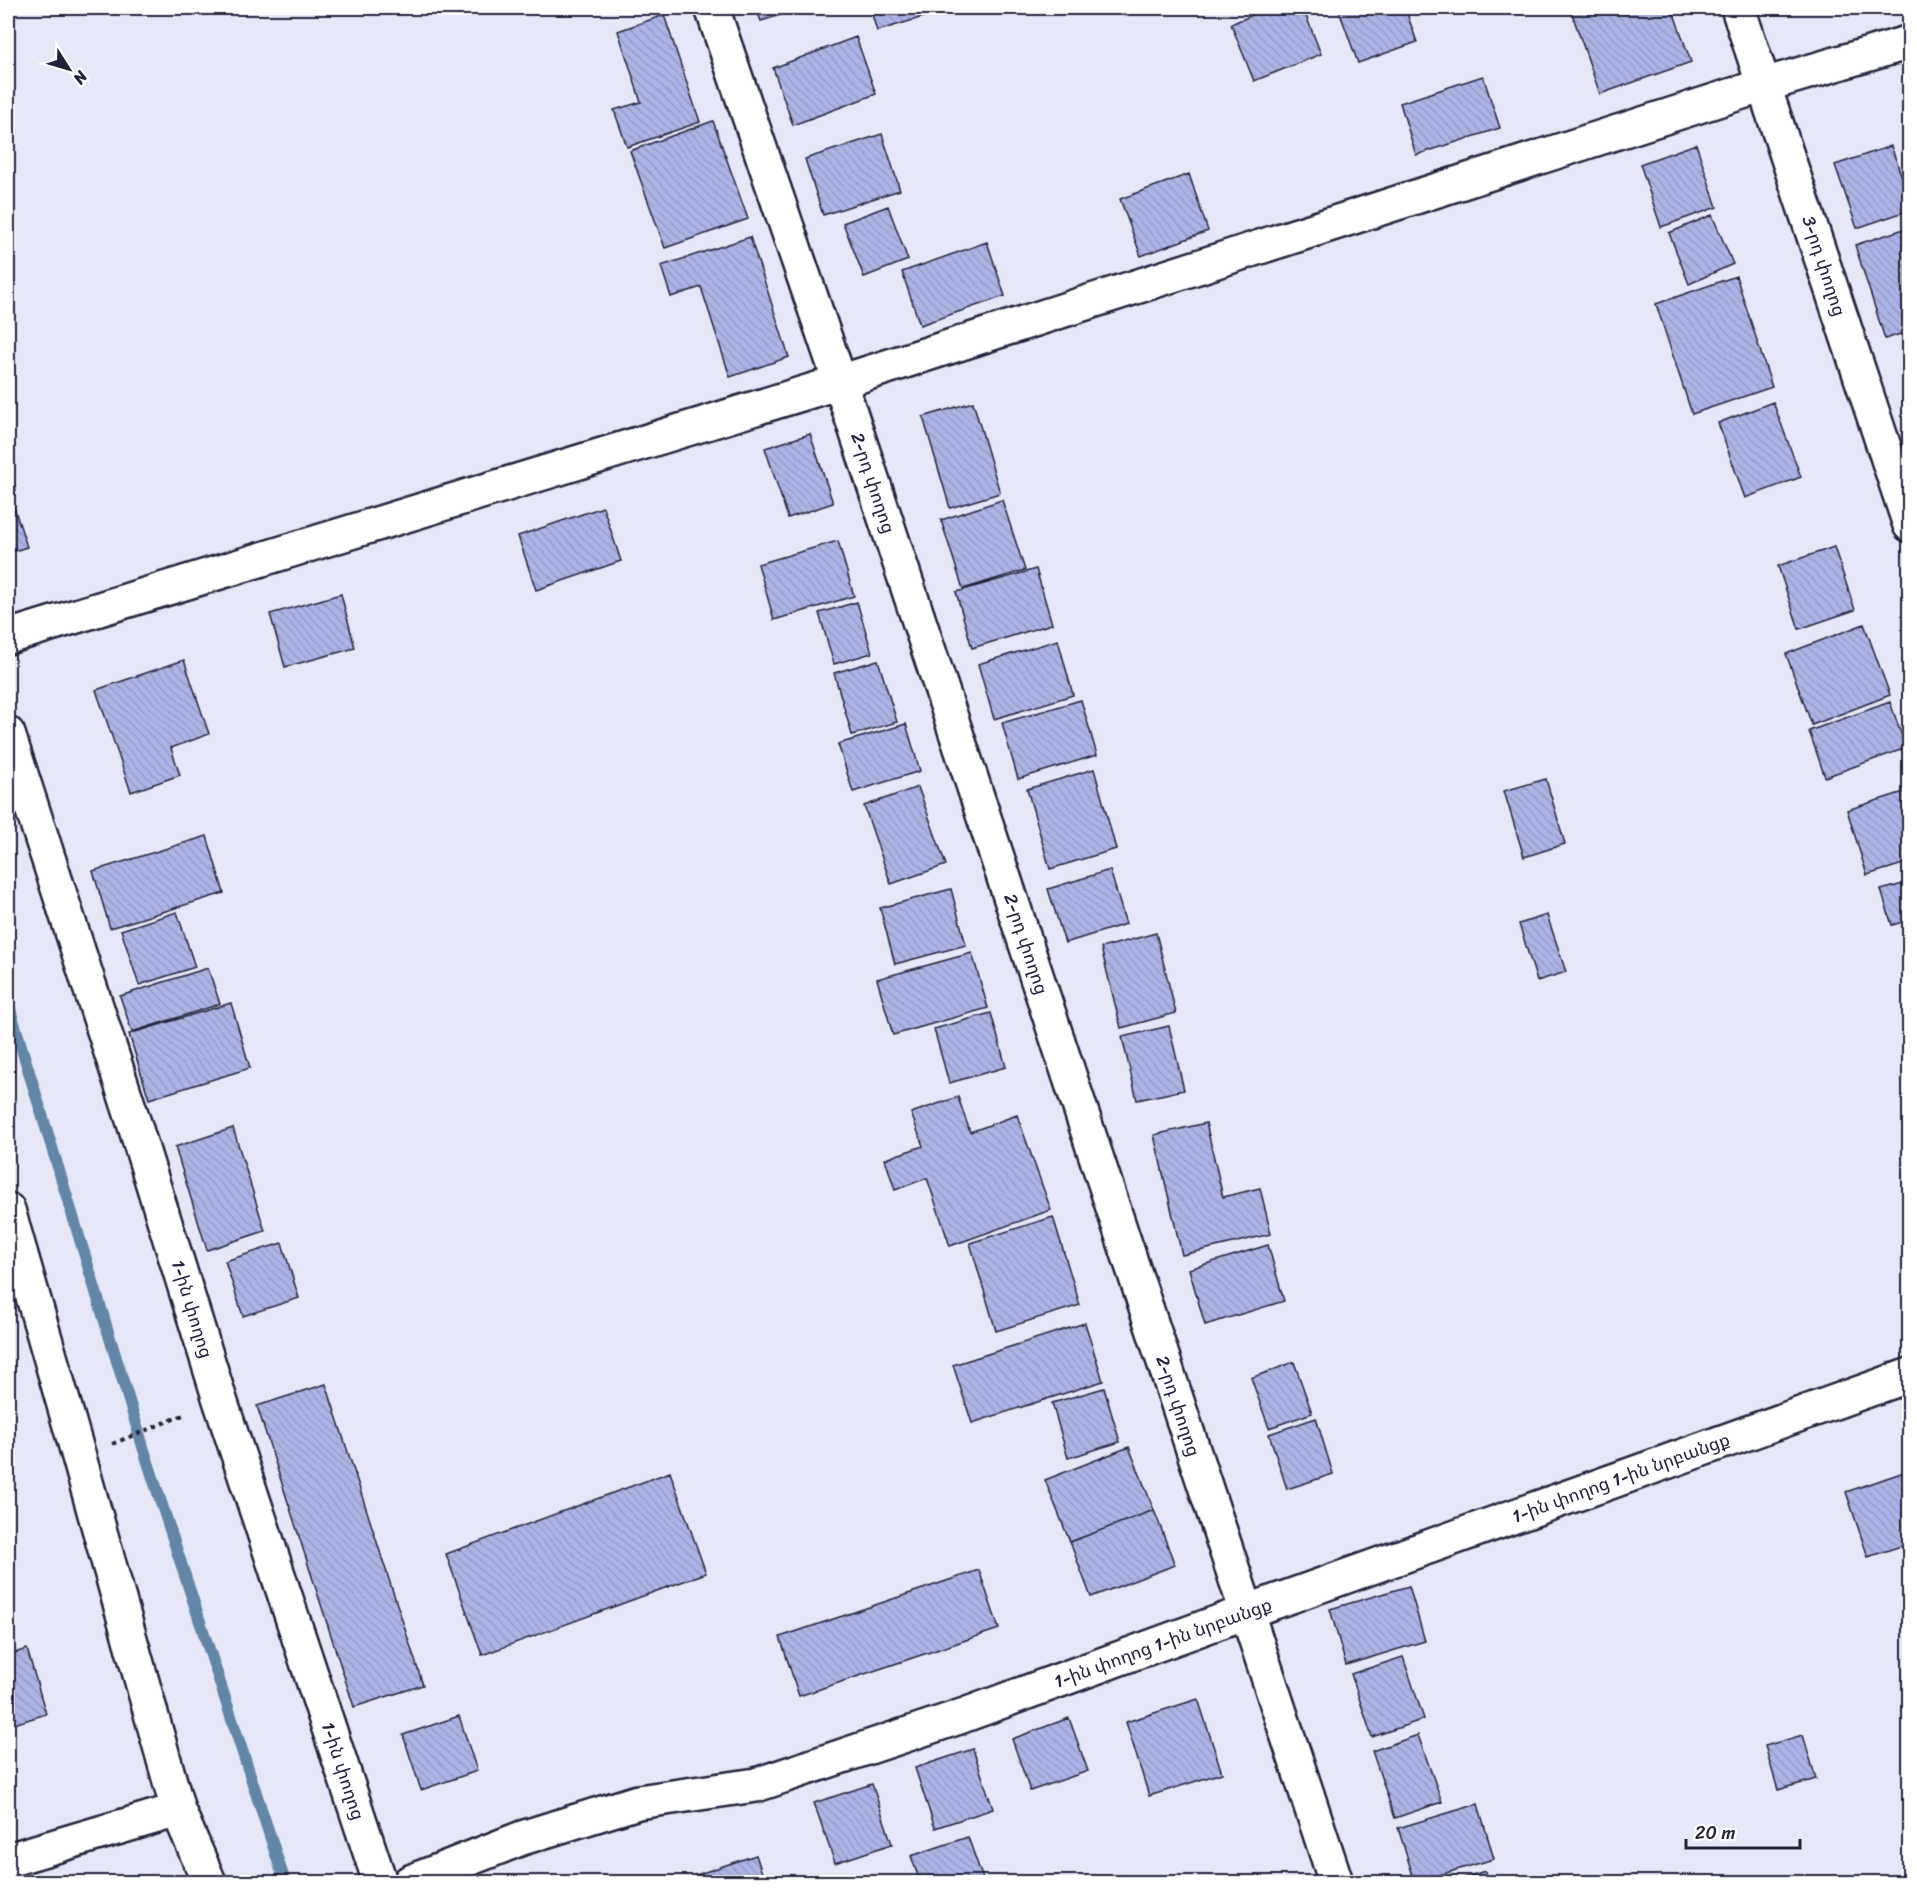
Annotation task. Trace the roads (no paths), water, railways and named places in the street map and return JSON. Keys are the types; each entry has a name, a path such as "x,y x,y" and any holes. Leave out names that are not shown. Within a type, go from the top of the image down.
{"street":[{"name":"2-րդ փողոց","path":"712,8 840,382 1336,1882"},
{"name":"3-րդ փողոց","path":"1738,8 1910,525"},
{"path":"8,637 840,382 1764,85 1910,42"},
{"name":"1-ին փողոց","path":"8,737 131,1112 220,1400 380,1882"},
{"path":"8,1210 178,1810 209,1882"},
{"name":"1-ին փողոց 1-ին նրբանցք","path":"410,1882 522,1839 638,1802 756,1785 962,1716 1910,1375"},
{"path":"8,1860 178,1810"}],"waterway":[{"path":"8,1003 144,1450 285,1882"}]}
